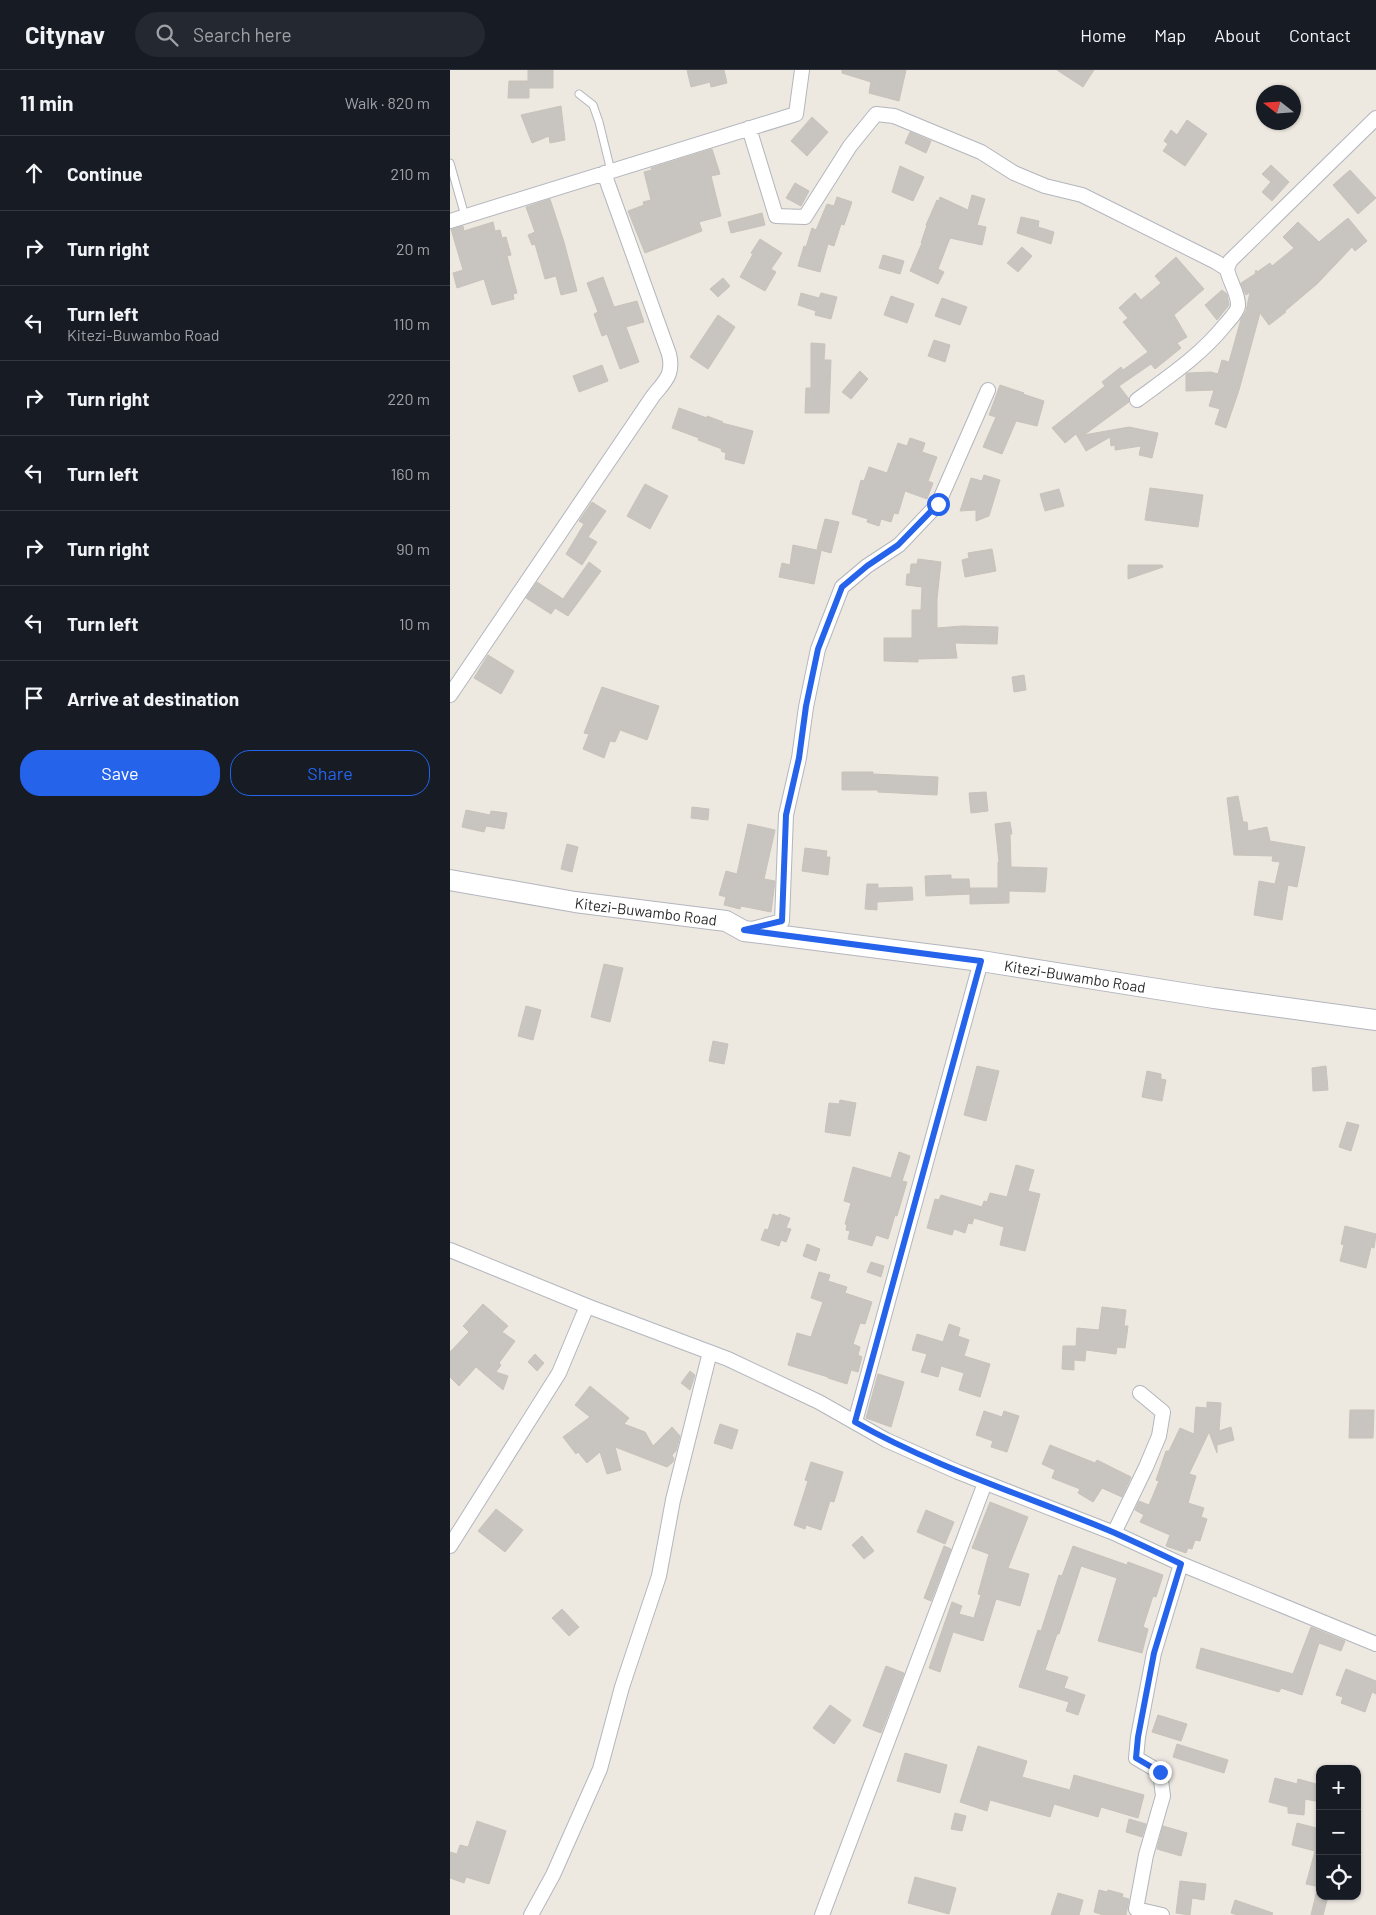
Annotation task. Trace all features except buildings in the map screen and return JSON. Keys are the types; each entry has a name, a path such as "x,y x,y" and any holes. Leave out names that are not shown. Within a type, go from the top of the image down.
{"street":[{"path":"450,221 536,196 607,172 796,114 802,70"},
{"path":"749,128 776,216 805,217 850,146 876,114 894,116 981,152 1014,173 1029,180 1082,195 1227,269 1237,298 1238,308 1210,343 1198,354 1137,400"},
{"path":"1227,269 1230,261 1376,118"},
{"path":"450,695 670,372 669,354 607,172"},
{"path":"744,930 782,921 786,815 799,758 806,706 818,649 842,587 867,566 898,545 938,504 988,390"},
{"name":"Kitezi-Buwambo Road","path":"450,880 575,902 726,921 744,930 981,961 1214,998 1376,1020"},
{"path":"855,1422 981,961"},
{"path":"450,1250 587,1306 710,1352 811,1398 886,1440 985,1483 1114,1533 1181,1564 1376,1644"},
{"path":"450,1546 559,1372 587,1306"},
{"path":"531,1915 553,1875 600,1769 622,1687 658,1576 673,1500 710,1352"},
{"path":"1114,1533 1159,1436 1163,1412 1140,1393"},
{"path":"822,1915 985,1483"},
{"path":"1162,1915 1136,1909 1146,1855 1163,1796 1160,1772 1136,1758 1138,1737 1154,1653 1181,1564"}],"lane":[{"path":"579,94 593,105 599,122 607,172"},
{"path":"450,163 465,216"}],"route":[{"path":"938,504 898,545 867,566 842,587 818,649 806,706 799,758 786,815 782,921 744,930 981,961 855,1422 886,1440 958,1472 1114,1533 1181,1564 1154,1653 1138,1737 1136,1758 1160,1772"}]}
